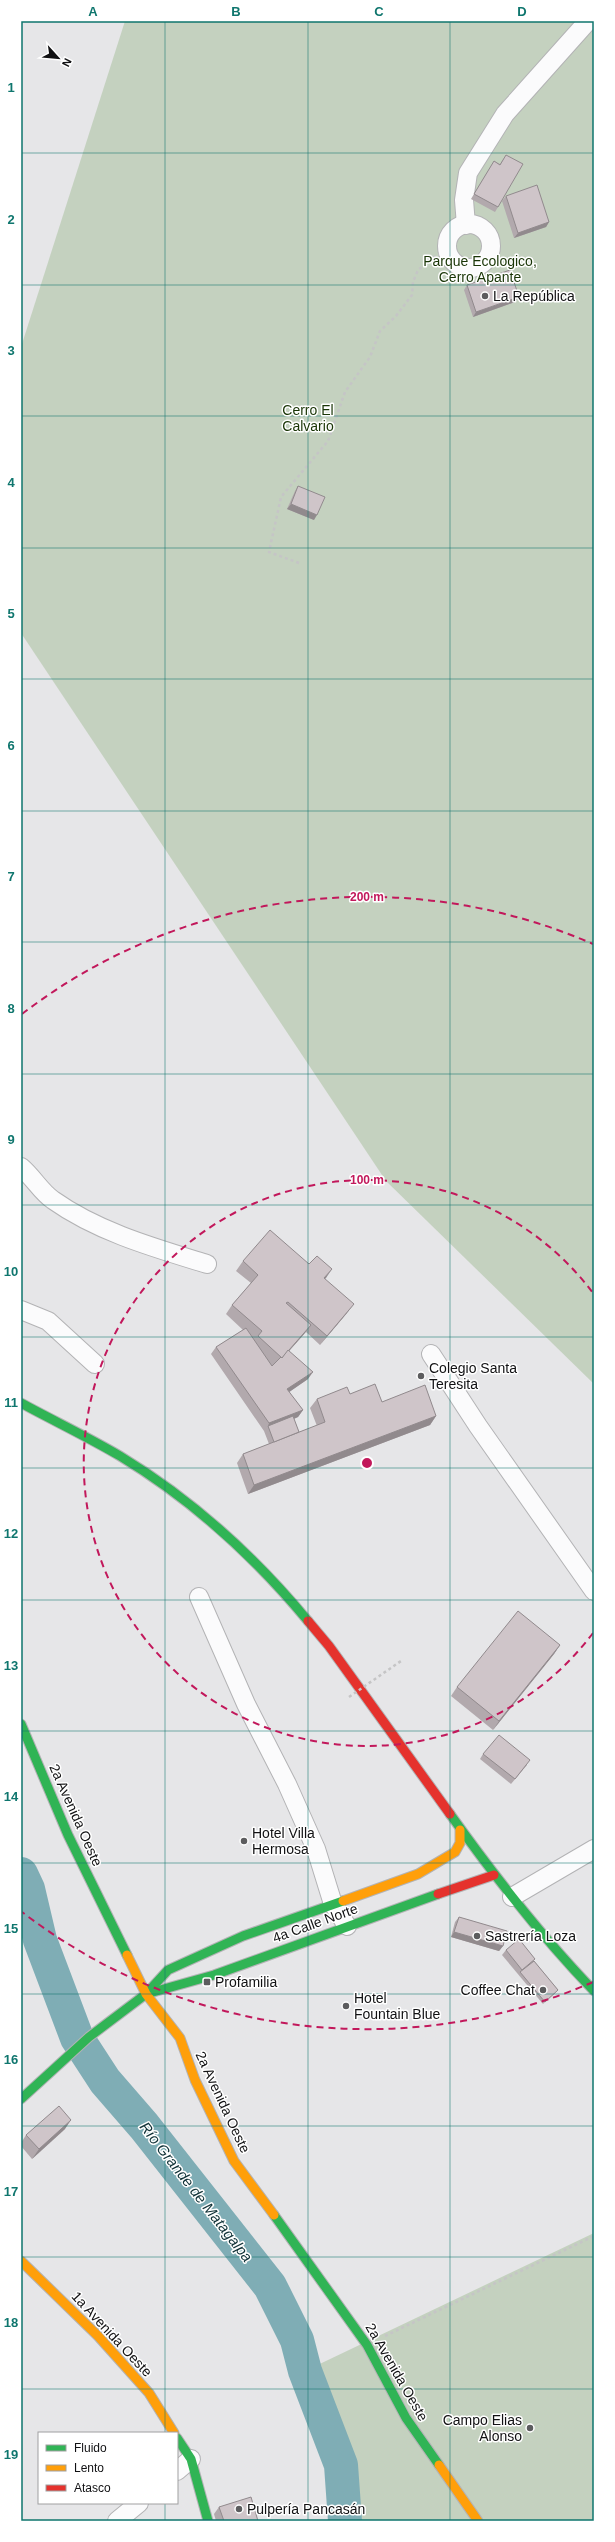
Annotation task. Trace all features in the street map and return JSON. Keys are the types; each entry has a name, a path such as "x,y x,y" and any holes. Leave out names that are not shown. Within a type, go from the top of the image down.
{"street":[{"path":"466,225 464,200 468,173 505,114 588,21"},
{"path":"466,225 479,226 489,236 491,243 489,257 478,267 471,268 457,264 448,253 449,239 452,232 466,225"},
{"path":"21,1167 31,1175 52,1200 82,1217 135,1242 207,1264"},
{"path":"21,1310 48,1321 96,1364"},
{"path":"431,1354 478,1426 594,1590"},
{"path":"21,1403 120,1456 152,1477 201,1514 249,1557 294,1604 329,1646 460,1830 494,1875 551,1946 594,1991"},
{"path":"199,1597 246,1704 287,1784 316,1849 333,1904 347,1926"},
{"name":"2a Avenida Oeste","path":"21,1724 68,1835 146,1994 180,2038 195,2080 234,2161 312,2266 367,2345 406,2418 478,2521"},
{"name":"4a Calle Norte","path":"21,2099 51,2070 89,2037 146,1994 168,1970 194,1956 418,1874 446,1859 455,1852 460,1843 460,1830"},
{"path":"512,1897 594,1849"},
{"name":"4a Calle Norte","path":"146,1994 180,1987 208,1978 347,1926 494,1875"},
{"name":"1a Avenida Oeste","path":"21,2261 98,2336 134,2376 149,2394 173,2432"},
{"path":"178,2440 191,2460 208,2521"},
{"path":"178,2470 191,2460"},
{"path":"117,2521 138,2504"}],"path":[{"path":"300,563 269,552 281,497 328,441 345,392 370,357 380,331 396,316 412,295 413,282 418,270 437,255 448,253"},
{"path":"349,1697 401,1661"},
{"path":"367,2345 594,2236"}],"green space":[{"name":"Cerro El Calvario","path":"125,21 594,21 594,1384 386,1181 21,633 21,347"},
{"path":"594,2233 594,2521 348,2521 341,2465 305,2371"}],"building":[{"path":"506,155 523,164 498,207 474,194 494,161 500,165"},
{"path":"537,185 549,222 518,233 506,196"},
{"path":"510,270 519,297 476,312 467,285"},
{"path":"298,486 325,497 317,515 291,504"},
{"path":"270,1230 309,1264 317,1256 332,1269 324,1278 354,1304 327,1336 288,1302 286,1303 311,1325 282,1358 258,1336 262,1331 232,1305 258,1275 243,1261"},
{"path":"246,1328 272,1366 281,1357 282,1358 288,1350 313,1372 287,1389 303,1410 269,1423 216,1347"},
{"path":"375,1384 382,1402 425,1385 436,1416 254,1485 243,1454 325,1422 317,1399 347,1387 350,1394"},
{"path":"293,1416 299,1432 274,1442 268,1426"},
{"path":"518,1611 560,1645 499,1721 457,1687"},
{"path":"499,1735 530,1760 515,1779 483,1754"},
{"name":"Sastrería Loza","path":"459,1917 507,1931 503,1946 454,1932"},
{"path":"519,1939 535,1959 522,1970 506,1950"},
{"path":"534,1961 558,1990 545,2002 520,1972"},
{"path":"59,2106 71,2120 39,2149 26,2135"},
{"path":"251,2497 258,2521 224,2521 219,2507"}],"waterway":[{"name":"Río Grande de Matagalpa","path":"21,1874 28,1889 40,1940 77,2038 105,2081 144,2126 270,2286 297,2340 305,2371 341,2465 345,2521"}],"traffic: fast":[{"path":"21,1403 96,1442 120,1456 172,1491 197,1510 244,1552 288,1597 308,1621"},
{"path":"21,1724 68,1835 127,1955"},
{"path":"450,1814 519,1906 555,1949 594,1991"},
{"path":"146,1994 214,1975 438,1894"},
{"path":"21,2099 89,2037 146,1994 168,1970 243,1936 343,1901"},
{"path":"274,2215 367,2345 406,2418 439,2465"},
{"path":"178,2440 191,2459 208,2521"}],"traffic: slow":[{"path":"343,1901 418,1874 455,1852 460,1843 460,1830"},
{"path":"127,1955 146,1994 180,2038 195,2080 234,2161 274,2215"},
{"path":"21,2261 98,2336 149,2393 173,2432"},
{"path":"439,2465 478,2521"}],"traffic: jam":[{"path":"308,1621 329,1646 450,1814"},
{"path":"438,1894 494,1875"}],"place":[{"name":"La República","path":"485,296"},
{"name":"Colegio Santa Teresita","path":"421,1376"},
{"name":"Hotel Villa Hermosa","path":"244,1841"},
{"name":"Sastrería Loza","path":"477,1936"},
{"name":"Profamilia","path":"207,1982"},
{"name":"Coffee Chat","path":"543,1990"},
{"name":"Hotel Fountain Blue","path":"346,2006"},
{"name":"Campo Elias Alonso","path":"530,2428"},
{"name":"Pulpería Pancasán","path":"239,2509"}],"park label":[{"name":"Parque Ecologico, Cerro Apante","path":"480,270"}]}
